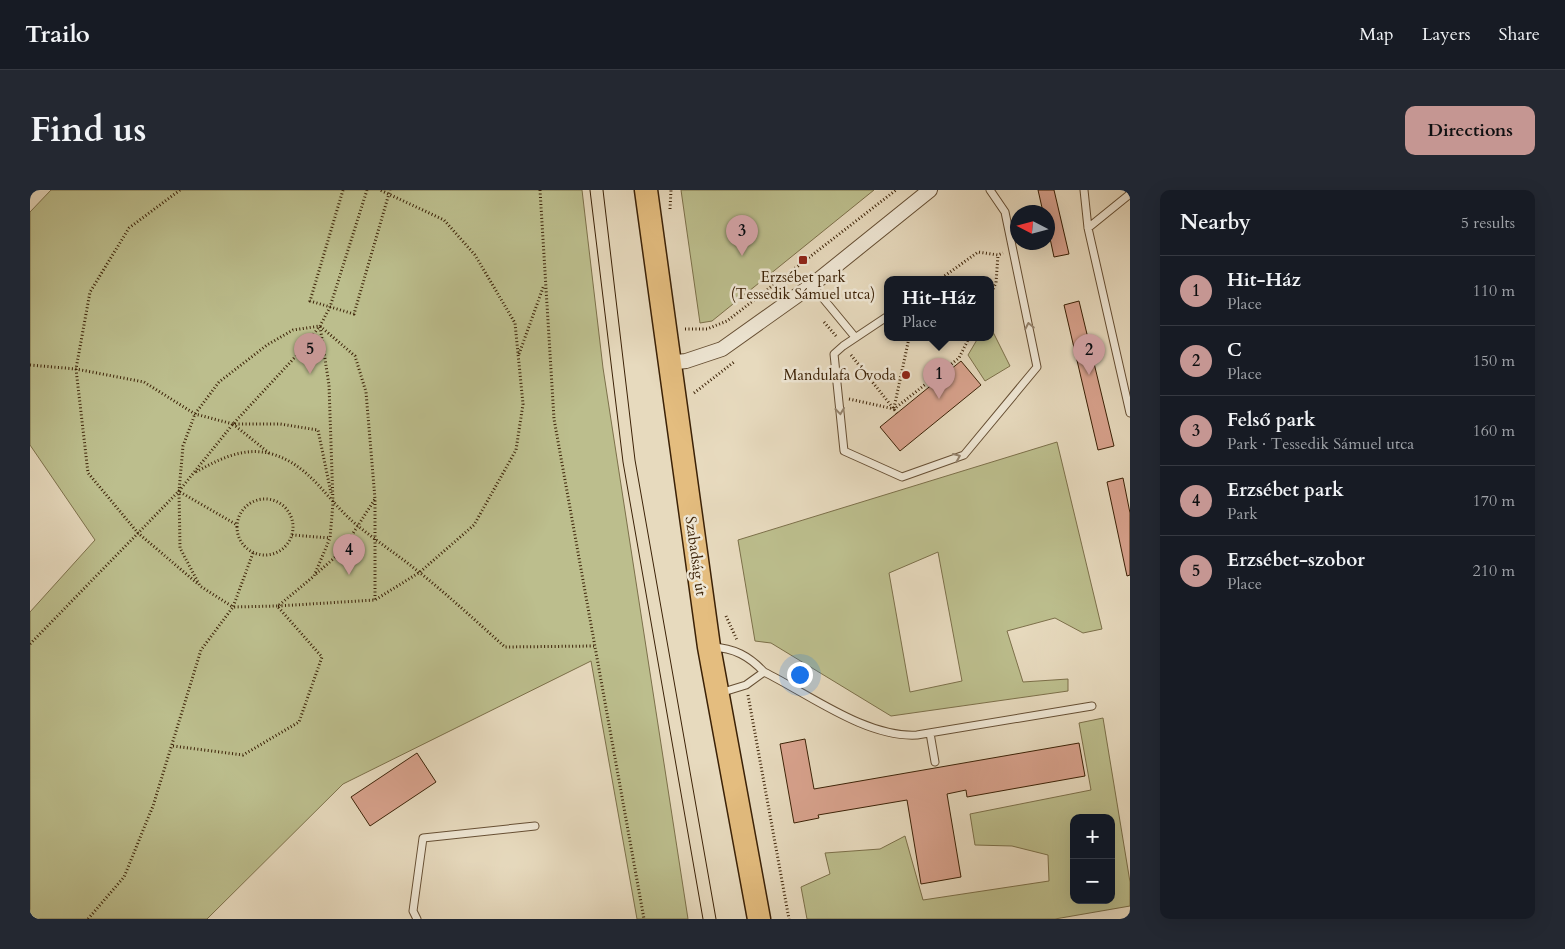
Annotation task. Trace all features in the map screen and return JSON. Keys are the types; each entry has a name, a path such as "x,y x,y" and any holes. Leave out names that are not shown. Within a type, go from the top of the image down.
{"main road":[{"name":"Szabadság út","path":"646,190 668,363 709,647 759,919"}],"street":[{"path":"668,363 686,361 722,349 812,285 930,190"}],"lane":[{"path":"990,190 1005,212 1010,233"},
{"path":"1084,190 1088,228 1130,413"},
{"path":"1088,228 1130,194"},
{"path":"884,319 855,337 834,354 844,451 902,477 964,455 1036,367 1014,250"},
{"path":"812,285 855,337"},
{"path":"709,647 727,648 739,653 752,659 764,672 868,727 900,735 930,733 1092,706"},
{"path":"718,694 746,685 764,672"},
{"path":"930,733 935,762"},
{"path":"417,919 413,911 423,838 535,826"}],"path":[{"path":"180,190 129,228 90,292 76,369 88,473 138,533 200,586 233,607 375,600 420,572 474,526 516,450 523,404 515,323 475,255 444,220 390,192 380,190"},
{"path":"343,190 310,301 354,314 390,192"},
{"path":"30,644 179,491 233,424 320,326 330,307 367,190"},
{"path":"540,190 554,419 644,919"},
{"path":"683,329 707,329 727,321 896,190"},
{"path":"945,276 978,252 998,255 1014,250"},
{"path":"994,287 998,255"},
{"path":"518,357 545,282"},
{"path":"314,576 330,538 333,503 329,385 320,326"},
{"path":"200,586 180,548 179,491 183,446 195,414 219,382 268,345 293,330 320,326 355,356 366,392 375,499 375,600"},
{"path":"828,327 897,413"},
{"path":"894,409 909,341"},
{"path":"894,409 959,358 968,341"},
{"path":"30,365 76,369 144,382 195,414 233,424 280,424 318,430 333,503"},
{"path":"839,397 894,409"},
{"path":"233,424 270,454"},
{"path":"194,474 215,461 248,451 270,454 293,462 308,472 333,503 358,526 420,572 505,647 594,646"},
{"path":"179,491 236,525"},
{"path":"266,498 276,500 284,506 290,515 292,535 286,545 277,552 266,555 254,553 244,546 238,536 236,525 239,514 255,500 266,498"},
{"path":"278,606 341,552 375,499"},
{"path":"292,535 330,538"},
{"path":"88,919 124,877 153,806 173,746 200,650 233,607 254,553"},
{"path":"173,746 243,755 299,722 322,656 278,606"}],"green space":[{"path":"51,190 582,190 603,368 688,919 637,919 591,661 343,784 207,919 30,919 30,612 95,540 30,445 30,212"},
{"path":"681,190 874,190 712,321 700,323"},
{"path":"994,334 1010,366 985,381 968,355 976,341 994,341"},
{"path":"1057,442 1102,629 1083,633 1055,618 1007,631 1023,682 1068,679 1068,691 891,716 771,643 755,641 738,540","holes":["938,552 962,681 910,692 889,573"]},
{"path":"1103,718 1130,882 1130,906 1055,919 807,919 801,887 830,874 825,853 880,849 905,836 923,900 1049,881 1048,855 1012,846 975,845 970,814 1091,790 1079,723"}],"building":[{"path":"1038,190 1054,190 1069,254 1054,257 1052,250 1055,250 1055,205 1041,205"},
{"path":"1079,301 1114,446 1098,450 1064,305"},
{"path":"961,361 981,385 900,451 880,427"},
{"path":"1123,478 1130,513 1130,575 1127,576 1107,482"},
{"path":"805,739 814,789 1079,743 1085,776 967,797 966,790 947,794 961,877 921,884 907,800 818,815 819,818 794,823 780,744"},
{"path":"417,753 436,782 370,826 351,797"}],"tram line":[{"path":"590,190 623,462 703,919"},
{"path":"603,190 635,460 716,919"}],"place":[{"name":"Felső park","path":"742,256"},
{"name":"Erzsébet park (Tessedik Sámuel utca)","path":"803,260"},
{"name":"Erzsébet-szobor","path":"310,374"},
{"name":"Mandulafa Óvoda","path":"906,375"},
{"name":"C","path":"1089,375"},
{"name":"Hit-Ház","path":"939,399"},
{"name":"Erzsébet park","path":"349,575"}]}
